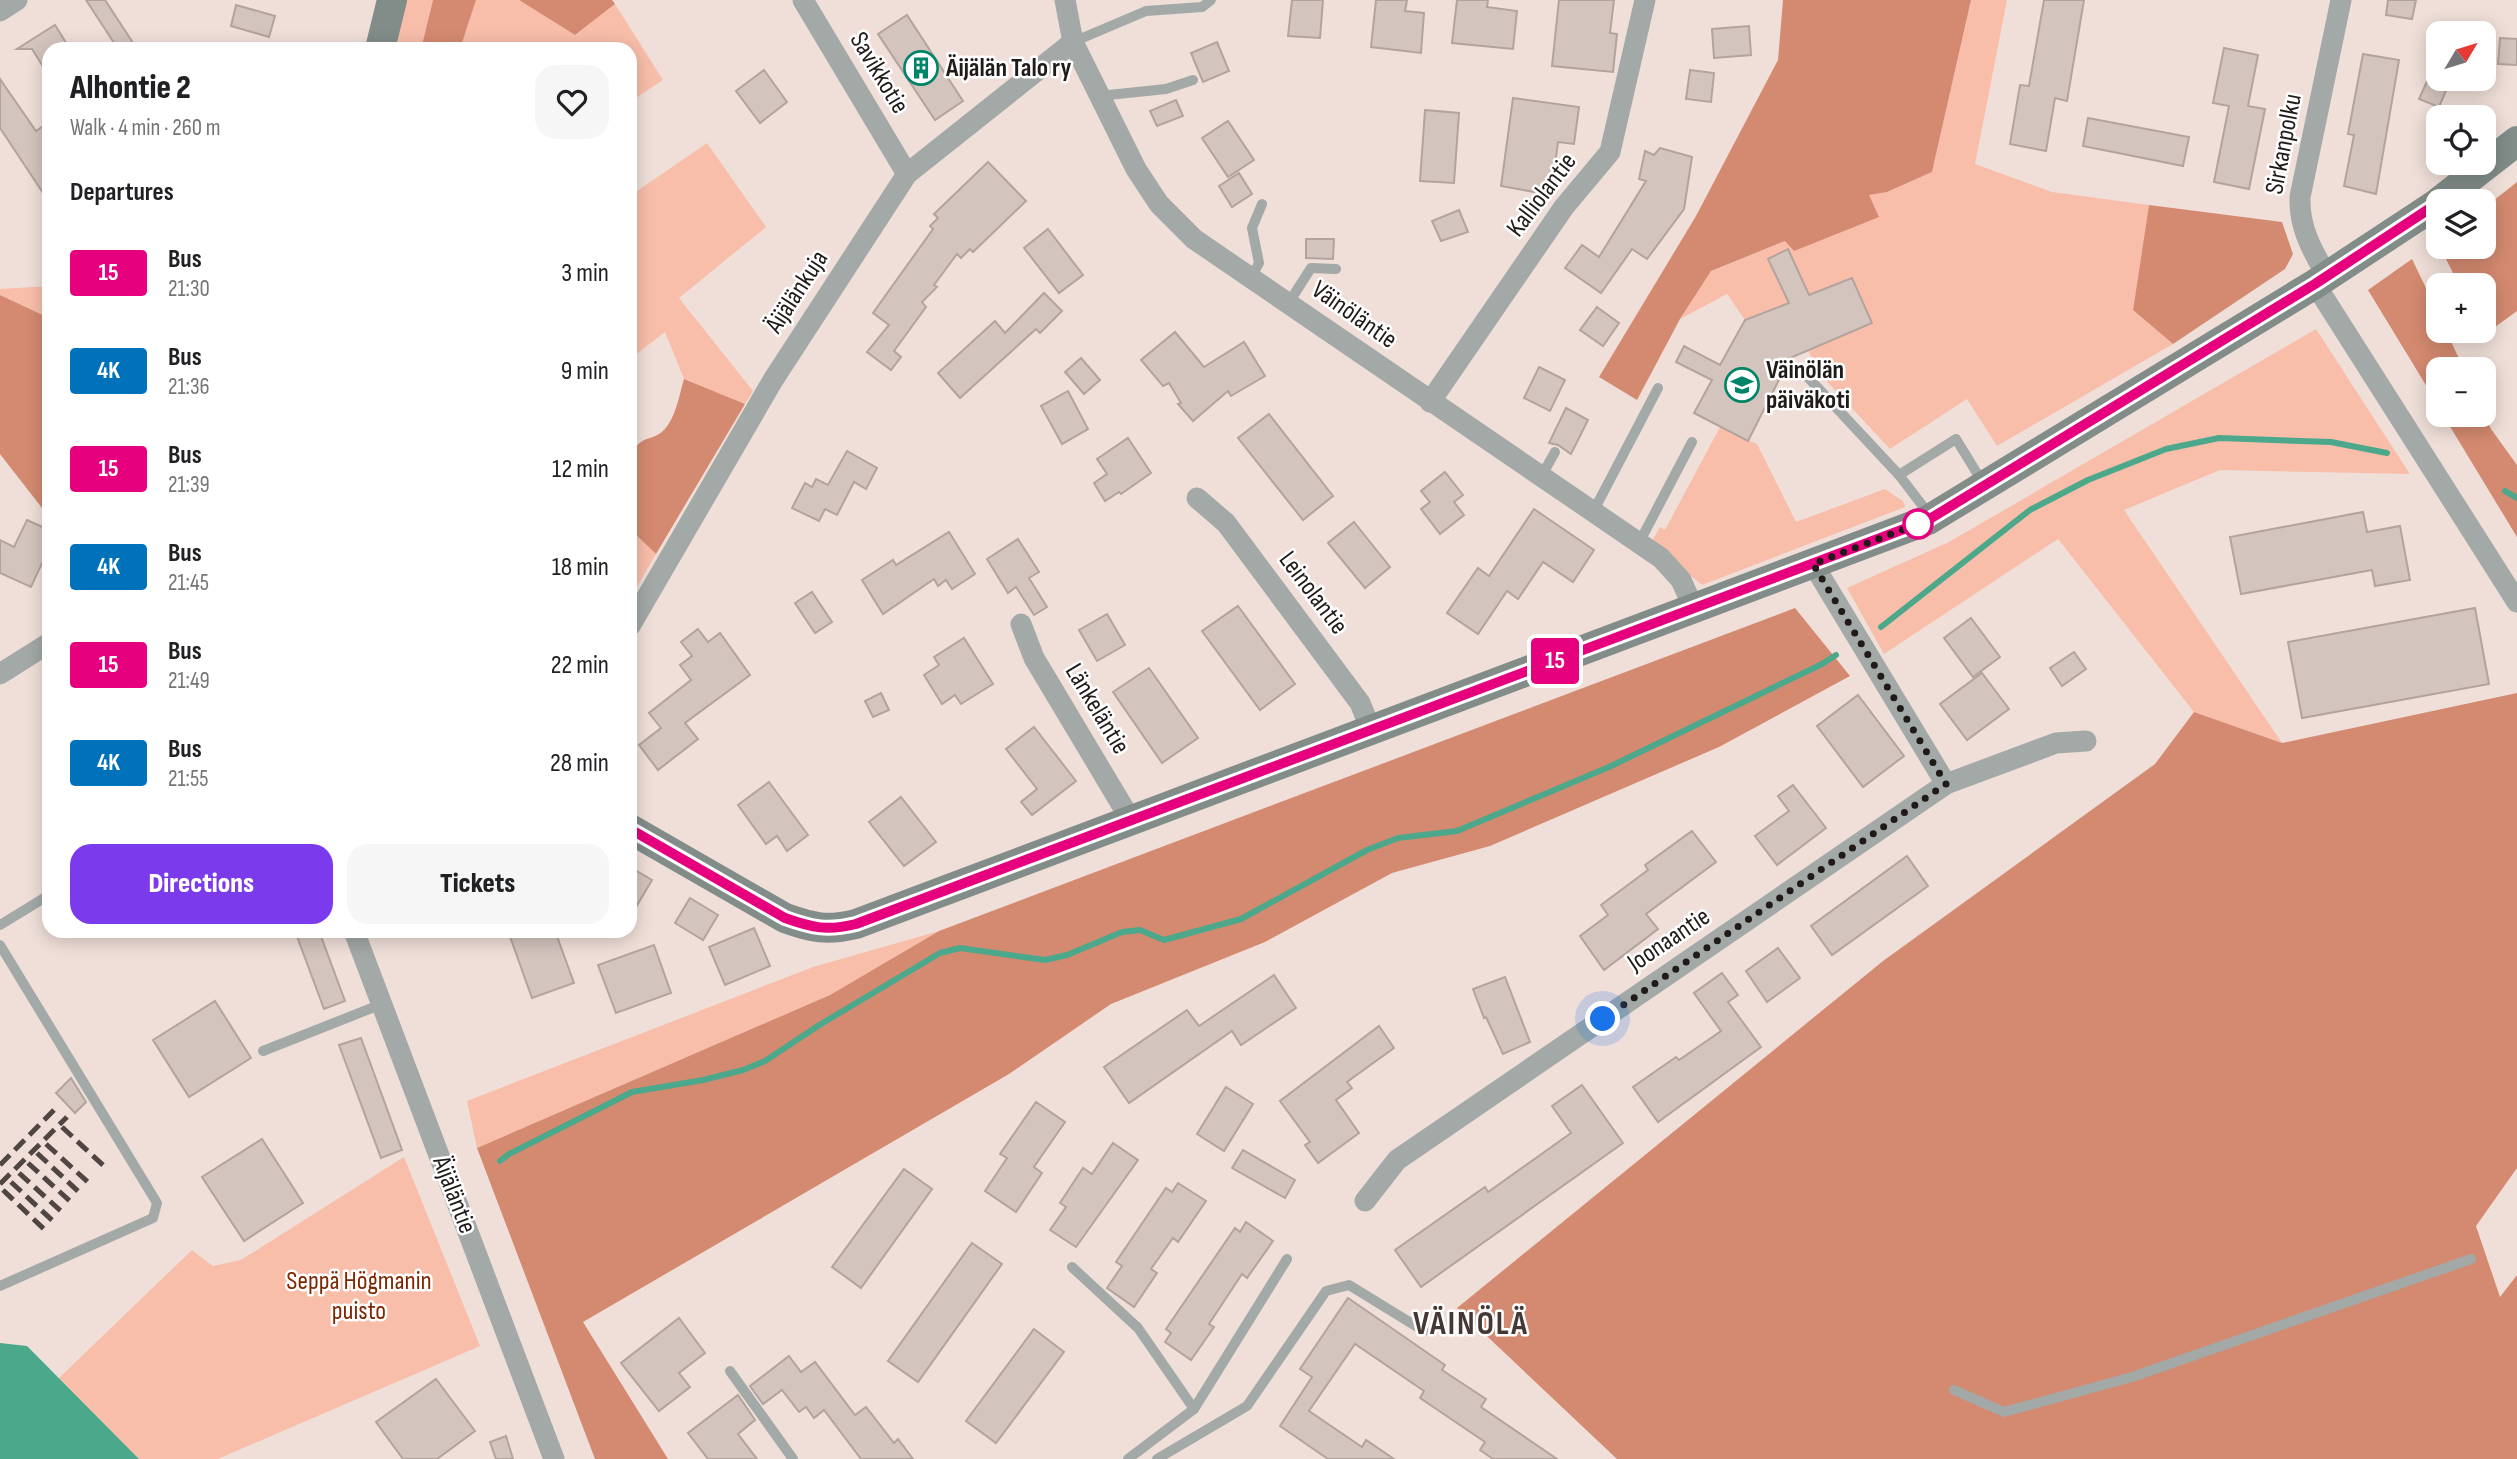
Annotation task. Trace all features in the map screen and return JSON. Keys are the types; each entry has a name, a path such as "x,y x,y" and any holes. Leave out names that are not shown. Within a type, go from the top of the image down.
{"street":[{"path":"0,11 17,0"},
{"path":"382,42 392,0"},
{"name":"Savikkotie","path":"803,0 907,174"},
{"name":"Väinöläntie","path":"1065,0 1073,42 1136,169 1159,204 1194,239 1661,558 1681,580 1694,609"},
{"name":"Kalliolantie","path":"1430,402 1564,207 1610,152 1645,0"},
{"name":"Sirkanpolku","path":"2341,0 2300,197 2304,235 2321,280 2517,602"},
{"name":"Äijälänkuja","path":"637,614 773,380 907,174 1073,42"},
{"path":"2456,189 2517,141"},
{"path":"637,833 785,918 807,926 834,929 856,924 1928,520 2321,280 2426,211"},
{"name":"Leinolantie","path":"1197,498 1226,523 1360,703 1371,730"},
{"path":"1813,564 1946,784"},
{"name":"Länkeläntie","path":"1021,624 1034,658 1129,821"},
{"path":"0,674 42,647"},
{"name":"Joonaantie","path":"1365,1201 1398,1160 1946,784 2056,743 2086,741"},
{"name":"Äijäläntie","path":"357,938 554,1459"}],"lane":[{"path":"1073,42 1146,11 1202,7 1211,0"},
{"path":"1100,96 1166,89 1193,80"},
{"path":"1251,278 1259,263 1252,228 1262,204"},
{"path":"1288,304 1311,268 1336,269"},
{"path":"1803,372 1899,475 1922,505 1928,520"},
{"path":"1593,512 1658,388"},
{"path":"1899,475 1956,439 1984,485"},
{"path":"1639,543 1692,442"},
{"path":"1541,477 1555,452"},
{"path":"0,925 42,899"},
{"path":"0,945 158,1203 153,1219 1,1286"},
{"path":"263,1051 382,1004"},
{"path":"1128,1459 1194,1409 1287,1259"},
{"path":"1954,1390 2004,1412 2132,1377 2471,1259"},
{"path":"1072,1267 1138,1328 1194,1409"},
{"path":"1157,1459 1247,1406 1326,1291 1349,1285 1424,1331"},
{"path":"730,1371 793,1459"}],"green space":[{"path":"406,0 433,0 423,42 397,42"},
{"path":"476,0 519,0 575,35 615,4 663,80 637,97 637,42 462,42"},
{"path":"1971,0 2007,0 1975,164 2052,192 2149,205 2133,310 2173,344 1997,446 1967,399 1890,449 1819,373 1808,350 1872,323 1852,278 1745,320 1727,294 1680,319 1711,271 1785,241 1878,217 1868,195 1887,192 1932,172"},
{"path":"707,143 766,227 679,298 753,391 745,404 684,379 665,332 637,354 637,191"},
{"path":"42,286 42,315 0,295 0,289"},
{"path":"2316,329 2410,474 2220,470 2124,510 2282,743 2194,712 2058,539 1884,654 1847,588 1949,542"},
{"path":"1720,427 1757,444 1796,522 1885,489 1903,501 1905,507 1702,585 1651,543 1660,527 1665,530"},
{"path":"637,536 656,554 637,587"},
{"path":"939,931 830,995 477,1148 467,1101 813,967"},
{"name":"Seppä Högmanin puisto","path":"404,1157 480,1346 218,1459 139,1459 59,1378 192,1250 213,1266 241,1260"}],"shaded area":[{"path":"433,0 476,0 462,42 423,42"},
{"path":"519,0 612,0 615,4 575,35"},
{"path":"1783,0 1971,0 1932,172 1887,192 1869,195 1879,217 1794,251 1785,241 1711,271 1680,319 1637,400 1599,377 1696,216 1778,60"},
{"path":"2517,182 2517,311 2496,326 2496,273 2453,273 2446,259 2496,259 2496,199"},
{"path":"2149,205 2282,222 2293,254 2285,269 2173,344 2133,310"},
{"path":"2412,259 2426,288 2426,343 2452,343 2458,357 2426,357 2426,385 2368,290"},
{"path":"0,295 42,315 42,508 0,454"},
{"path":"684,379 745,404 656,554 637,536 637,446 659,434 669,424"},
{"path":"2450,427 2490,427 2517,465 2517,537"},
{"path":"1795,608 1850,676 1719,747 1490,846 1392,873 1265,942 1111,1004 1009,1074 583,1322 668,1459 595,1459 477,1148 830,995 939,931"},
{"path":"2517,693 2517,1168 2476,1226 2500,1297 2517,1275 2517,1459 1617,1459 1457,1308 1883,961 2155,764 2194,712 2282,743"},
{"path":"0,1343 27,1346 139,1459 0,1459"}],"building":[{"path":"86,0 105,0 132,42 113,42"},
{"path":"1292,0 1323,0 1320,38 1288,36"},
{"path":"1376,0 1407,0 1405,11 1424,13 1421,53 1371,47"},
{"path":"1457,0 1488,0 1487,7 1517,11 1513,49 1452,43"},
{"path":"1559,0 1614,0 1610,33 1617,34 1613,72 1552,66"},
{"path":"2044,0 2084,0 2067,101 2055,98 2046,151 2010,144 2020,85 2029,86"},
{"path":"2388,0 2416,0 2412,19 2386,15"},
{"path":"236,5 275,16 269,37 231,26"},
{"name":"Äijälän Talo ry","path":"907,15 963,101 935,120 878,34"},
{"path":"55,25 66,42 42,42 42,65 32,49 17,49"},
{"path":"1749,26 1751,55 1714,58 1712,29"},
{"path":"2500,38 2517,39 2517,65 2498,64"},
{"path":"1217,42 1229,71 1203,82 1191,53"},
{"path":"2224,48 2258,55 2248,106 2265,109 2249,189 2214,182 2229,106 2213,103"},
{"path":"2363,54 2399,60 2376,194 2344,186 2354,135 2348,134"},
{"path":"764,70 787,102 760,123 736,91"},
{"path":"1690,70 1714,73 1711,102 1686,99"},
{"path":"0,79 36,131 42,127 42,191 0,128"},
{"path":"2426,83 2426,91 2446,91 2440,105 2419,99"},
{"path":"1513,98 1579,107 1574,144 1558,142 1551,195 1501,186"},
{"path":"1176,100 1183,116 1157,126 1150,111"},
{"path":"1425,110 1459,113 1454,183 1420,181"},
{"path":"2088,118 2189,137 2183,166 2083,146"},
{"path":"1228,121 1254,160 1228,177 1202,138"},
{"path":"1660,148 1692,157 1684,209 1647,259 1632,249 1601,293 1565,268 1582,245 1599,257 1646,181 1639,179 1645,151 1654,155"},
{"path":"988,162 1026,201 973,252 970,249 961,258 957,254 934,285 937,287 922,302 926,307 894,351 901,357 891,370 867,352 889,325 873,313 933,229 930,226 938,218 934,214"},
{"path":"1239,173 1252,194 1232,207 1219,186"},
{"path":"1459,210 1468,232 1441,241 1432,221"},
{"path":"1048,229 1083,275 1059,293 1024,248"},
{"path":"1306,239 1334,239 1333,259 1306,258"},
{"name":"Väinölän päiväkoti","path":"1788,249 1809,295 1852,278 1872,323 1790,358 1748,441 1694,413 1712,380 1676,362 1684,346 1720,365 1745,320 1789,303 1768,259"},
{"path":"1044,293 1062,311 1040,333 1036,329 960,398 938,373 995,321 1005,333"},
{"path":"1597,307 1619,323 1603,346 1580,330"},
{"path":"1175,332 1204,367 1244,342 1265,376 1231,396 1228,391 1193,421 1178,404 1181,403 1169,383 1163,386 1141,360"},
{"path":"1081,358 1100,380 1084,394 1065,372"},
{"path":"1539,367 1565,380 1550,411 1524,398"},
{"path":"1068,391 1088,429 1062,444 1041,406"},
{"path":"1566,408 1588,420 1571,454 1558,445 1549,443"},
{"path":"1269,414 1333,496 1303,520 1238,438"},
{"path":"1128,438 1151,473 1121,494 1119,492 1105,501 1094,483 1107,474 1097,459"},
{"path":"847,451 877,468 866,489 854,482 837,515 825,509 819,521 792,508 805,483 812,487 816,479 828,485"},
{"path":"1445,472 1463,495 1454,502 1464,515 1440,534 1421,509 1430,502 1421,491"},
{"path":"1534,509 1594,550 1573,582 1543,562 1518,599 1507,591 1478,634 1447,613 1478,568 1489,576"},
{"path":"2363,512 2367,532 2400,526 2410,580 2375,586 2372,570 2241,594 2230,537"},
{"path":"27,520 42,527 42,563 31,587 0,573 0,540 14,547"},
{"path":"1354,522 1390,567 1365,588 1328,543"},
{"path":"949,532 975,574 952,589 946,580 938,586 934,579 883,614 862,580 893,560 896,565"},
{"path":"1018,539 1039,572 1029,578 1047,607 1034,615 1016,587 1008,593 987,559"},
{"path":"812,592 832,622 815,633 795,603"},
{"path":"1238,606 1295,684 1260,710 1202,631"},
{"path":"2475,608 2489,684 2302,718 2288,642"},
{"path":"1107,614 1125,645 1097,661 1079,630"},
{"path":"1971,618 2000,657 1973,677 1944,638"},
{"path":"698,629 708,642 720,633 750,675 685,723 698,739 658,770 639,745 661,728 649,713 691,680 680,665 692,656 681,642"},
{"path":"964,638 993,684 961,704 955,695 942,704 924,675 939,665 934,657"},
{"path":"2074,652 2086,669 2062,686 2050,668"},
{"path":"1149,668 1198,738 1162,763 1113,692"},
{"path":"1982,673 2009,709 1967,740 1940,704"},
{"path":"881,693 889,710 873,717 865,701"},
{"path":"1858,695 1904,756 1863,787 1817,726"},
{"path":"1034,727 1076,781 1032,815 1021,802 1037,789 1006,749"},
{"path":"769,782 808,835 787,851 777,836 766,844 738,805"},
{"path":"1793,785 1826,828 1777,865 1755,836 1789,811 1778,796"},
{"path":"901,797 936,842 904,866 869,822"},
{"path":"1692,831 1716,862 1646,914 1658,929 1604,970 1580,936 1608,915 1601,905 1648,870 1645,865"},
{"path":"1907,856 1928,886 1832,955 1811,926"},
{"path":"637,871 652,880 637,905"},
{"path":"690,898 718,915 703,940 675,923"},
{"path":"754,928 770,966 725,985 709,947"},
{"path":"298,938 322,938 345,1001 324,1009"},
{"path":"511,938 558,938 574,983 532,998"},
{"path":"654,945 671,993 616,1013 598,965"},
{"path":"1778,948 1800,978 1767,1002 1746,971"},
{"path":"1722,973 1738,995 1728,1002 1761,1047 1658,1122 1633,1087 1676,1057 1679,1060 1721,1031 1694,993"},
{"path":"1274,975 1296,1008 1241,1045 1232,1031 1129,1103 1104,1067 1187,1010 1199,1026"},
{"path":"1505,977 1530,1042 1503,1054 1486,1017 1484,1018 1473,989"},
{"path":"215,1001 251,1058 189,1097 153,1040"},
{"path":"1379,1026 1394,1048 1347,1082 1352,1088 1336,1100 1359,1133 1318,1163 1305,1145 1310,1142 1280,1101"},
{"path":"361,1038 402,1150 381,1158 339,1045"},
{"path":"71,1078 86,1102 75,1113 56,1093"},
{"path":"1582,1085 1623,1143 1421,1287 1395,1250 1485,1187 1488,1192 1571,1133 1552,1106"},
{"path":"1226,1087 1253,1104 1224,1151 1197,1134"},
{"path":"1036,1102 1065,1122 1034,1167 1042,1173 1016,1212 985,1191 1007,1158 1000,1154"},
{"path":"262,1139 303,1203 244,1241 202,1177"},
{"path":"1113,1143 1138,1160 1076,1247 1050,1230 1066,1207 1060,1203 1083,1168 1092,1174"},
{"path":"1243,1150 1295,1180 1285,1198 1232,1168"},
{"path":"904,1169 932,1189 861,1288 832,1267"},
{"path":"1178,1183 1206,1201 1178,1242 1173,1238 1151,1269 1157,1273 1134,1307 1107,1288 1122,1266 1116,1262 1166,1188 1172,1192"},
{"path":"1246,1222 1273,1241 1247,1278 1242,1274 1209,1324 1214,1327 1191,1360 1165,1342 1171,1333 1166,1329 1235,1228 1240,1232"},
{"path":"972,1243 1002,1264 918,1382 888,1361"},
{"path":"1348,1298 1445,1365 1442,1370 1486,1399 1481,1407 1557,1459 1493,1459 1480,1450 1485,1442 1420,1398 1424,1391 1355,1344 1309,1411 1362,1447 1366,1440 1394,1459 1328,1459 1280,1426 1312,1377 1300,1369"},
{"path":"679,1318 705,1353 679,1373 690,1387 659,1411 621,1363"},
{"path":"1034,1329 1064,1352 996,1443 966,1421"},
{"path":"789,1356 801,1372 815,1362 855,1415 866,1407 894,1443 898,1439 913,1459 861,1459 824,1410 814,1418 806,1407 799,1412 782,1390 763,1404 750,1386"},
{"path":"436,1379 475,1431 437,1459 403,1459 376,1422"},
{"path":"738,1395 755,1420 738,1434 757,1459 708,1459 688,1433"},
{"path":"506,1436 513,1459 496,1459 490,1442"}],"waterway":[{"path":"1881,627 2030,510 2088,480 2166,449 2219,438 2331,442 2387,453"},
{"path":"2505,491 2517,498"},
{"path":"500,1161 632,1092 703,1080 743,1070 765,1061 940,953 960,948 1045,960 1067,955 1122,932 1140,930 1164,940 1241,919 1367,850 1398,838 1457,831 1609,767 1836,655"}],"railway":[{"path":"0,1165 57,1107"},
{"path":"0,1184 67,1117"},
{"path":"62,1127 105,1167"},
{"path":"46,1144 90,1184"},
{"path":"37,1153 81,1194"},
{"path":"28,1163 72,1203"},
{"path":"19,1173 63,1213"},
{"path":"11,1182 54,1222"},
{"path":"3,1190 46,1231"}],"bus line":[{"name":"15","path":"637,833 785,918 807,926 834,929 856,924 1928,520 2315,284 2426,212"}],"place":[{"name":"Äijälän Talo ry","path":"921,68"},
{"name":"Väinölän päiväkoti","path":"1742,385"}],"district":[{"name":"VÄINÖLÄ","path":"1471,1324"}],"route":[{"path":"1603,1019 1946,784 1813,564 1928,520 1918,524"}]}
